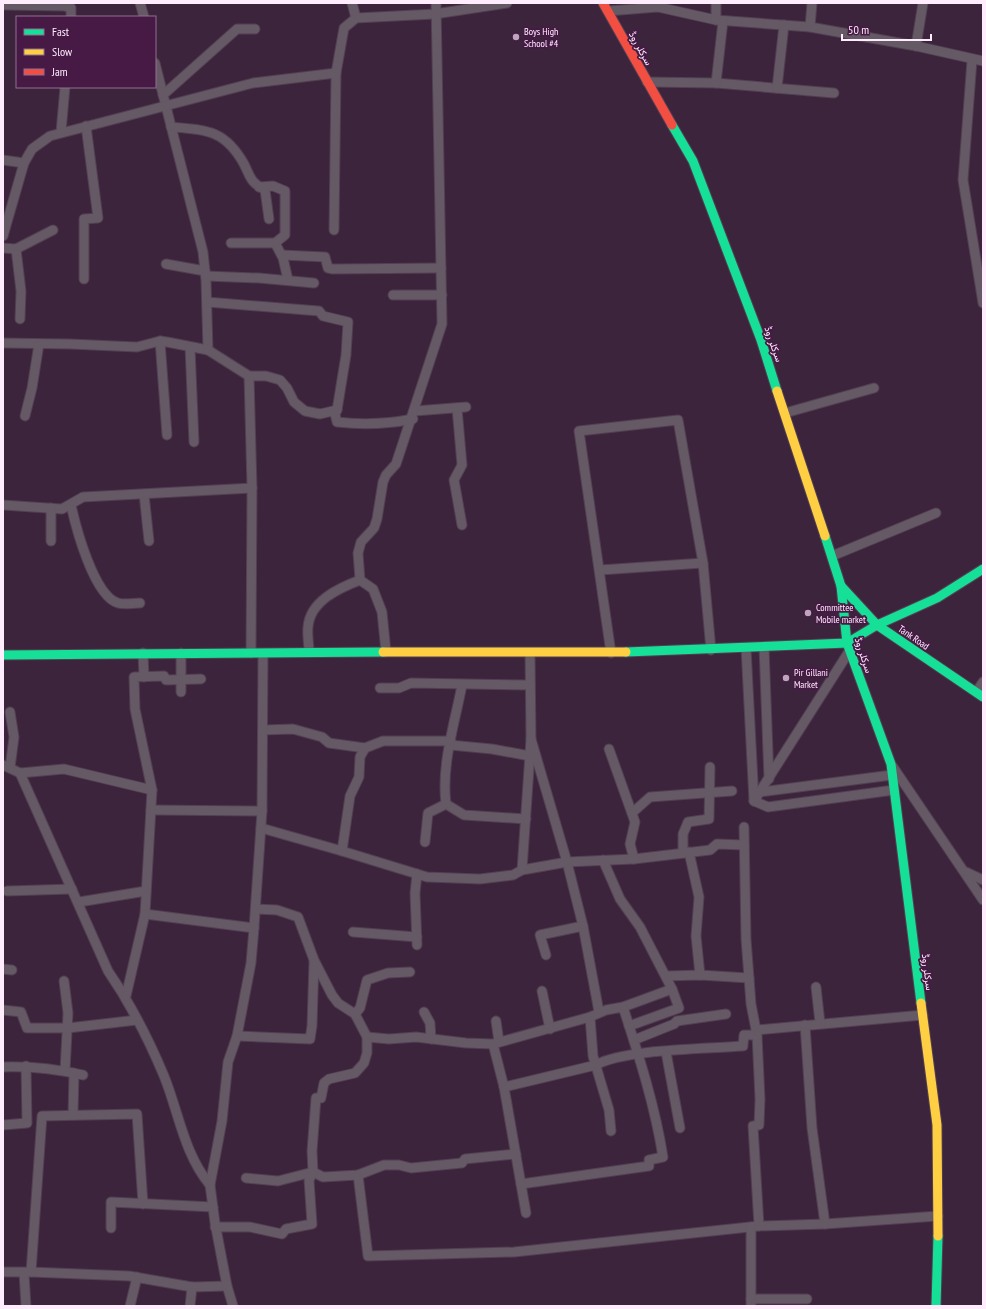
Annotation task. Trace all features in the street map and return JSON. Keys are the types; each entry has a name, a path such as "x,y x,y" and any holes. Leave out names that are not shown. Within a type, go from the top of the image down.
{"main road":[{"name":"سرکلر روڈ","path":"606,7 693,161 761,340 842,586 849,646 891,764 937,1125 938,1216 936,1306"},
{"path":"3,655 143,653 263,654 309,652 611,653 764,647 849,646 877,625 937,598 983,569"},
{"name":"Tank Road","path":"842,586 877,625 980,694"}],"street":[{"path":"140,3 144,16"},
{"path":"352,3 356,18"},
{"path":"386,652 382,612 373,590 360,580 358,553 361,542 374,528 377,519 383,482 396,464 414,415 442,324 435,14 436,3"},
{"path":"334,230 336,74 344,28 356,18 435,14 507,3"},
{"path":"716,3 719,20 716,83"},
{"path":"810,27 812,3"},
{"path":"916,46 923,3"},
{"path":"3,5 64,6 71,8 72,16"},
{"path":"606,7 658,7 719,20 810,27 916,46 972,60 983,61"},
{"path":"777,88 784,25"},
{"path":"163,95 238,29 255,29"},
{"path":"972,60 963,180 983,303"},
{"path":"156,67 203,252 207,302 208,350"},
{"path":"3,236 24,163 32,149 50,136 253,83 336,74"},
{"path":"647,82 716,83 834,94"},
{"path":"61,132 65,88"},
{"path":"84,279 84,219 98,218 86,126"},
{"path":"171,127 197,129 221,136 234,147 254,184 265,190 269,220"},
{"path":"3,160 24,163"},
{"path":"231,243 275,243 285,235 285,192 273,186 259,187"},
{"path":"3,248 16,249 53,230"},
{"path":"275,243 282,255 288,280"},
{"path":"16,249 21,291 20,319"},
{"path":"282,255 325,257 328,268 333,269 441,268"},
{"path":"166,264 205,274 314,283"},
{"path":"393,295 442,295"},
{"path":"207,302 319,311 323,316 348,322 346,355 337,410 335,414 337,422 353,424 396,422 414,415 466,407"},
{"path":"3,343 137,347 160,341 208,350 249,376 266,376 280,380 287,388 294,402 304,411 320,414 337,410"},
{"path":"160,341 167,436"},
{"path":"25,416 32,388 39,344"},
{"path":"190,347 194,442"},
{"path":"249,376 252,488 251,653"},
{"path":"785,412 874,388"},
{"path":"457,408 462,465 454,480 462,525"},
{"path":"611,653 600,570 578,431 678,420 703,563 711,650"},
{"path":"3,505 62,509 83,497 252,488"},
{"path":"144,494 149,541"},
{"path":"71,505 95,580 102,590 109,598 119,604 140,603"},
{"path":"51,508 51,541"},
{"path":"832,556 936,513"},
{"path":"600,570 703,563"},
{"path":"309,652 308,626 314,609 341,587 360,580"},
{"path":"754,801 849,646"},
{"path":"764,647 768,779"},
{"path":"746,648 754,801"},
{"path":"143,653 144,677"},
{"path":"181,653 181,692"},
{"path":"522,870 531,739 530,653"},
{"path":"234,1306 227,1286 215,1227 210,1186 222,1121 228,1062 237,1036 251,963 262,811 263,654"},
{"path":"126,996 145,914 152,790 135,709 134,677 164,676 166,680 201,679"},
{"path":"980,694 983,682"},
{"path":"380,688 399,688 411,683 530,685"},
{"path":"446,804 444,792 451,743 462,685"},
{"path":"8,717 14,737 6,766 20,773 64,769 152,790"},
{"path":"263,730 293,729 322,737 329,743 365,748 383,741 451,743 530,756"},
{"path":"531,739 567,862 583,926 599,1012"},
{"path":"342,851 350,796 359,777 360,757 365,748"},
{"path":"609,750 635,822 630,844 634,859"},
{"path":"891,764 966,872 983,900"},
{"path":"700,975 696,936 699,897 686,853 683,834 688,822 709,819 710,767"},
{"path":"20,773 108,971 126,996 164,1076 183,1136 200,1173 210,1186"},
{"path":"760,792 892,775"},
{"path":"754,801 768,807 894,790"},
{"path":"632,813 650,797 732,791"},
{"path":"446,804 464,814 526,819"},
{"path":"425,842 428,813 446,804"},
{"path":"151,810 262,811"},
{"path":"261,828 427,877 480,880 514,875 522,870 567,862 634,859 686,853 710,850 717,844 744,845"},
{"path":"744,828 746,939 751,1004 756,1033 760,1106 759,1125 753,1126 755,1227 751,1303 807,1299"},
{"path":"603,860 620,899 640,927 666,976 679,1008 629,1026"},
{"path":"966,872 983,880"},
{"path":"353,932 417,941 415,893 417,874"},
{"path":"7,891 72,889"},
{"path":"78,902 146,891"},
{"path":"215,1227 250,1227 282,1234 286,1229 312,1224 309,1180 313,1172 312,1151 316,1098 321,1098 324,1083 329,1079 355,1073 364,1064 367,1053 367,1037 355,1014 338,1003 314,960 298,917 277,910 256,909"},
{"path":"145,914 254,928"},
{"path":"546,955 540,935 583,926"},
{"path":"237,1036 310,1039 312,1026 314,960"},
{"path":"355,1014 360,1008 367,980 388,973 410,972"},
{"path":"666,976 700,975 749,978"},
{"path":"64,981 74,1073 72,1115"},
{"path":"816,987 820,1023"},
{"path":"367,1037 389,1039 416,1037 466,1043 496,1043 590,1017 599,1012 623,1008 672,989"},
{"path":"542,991 550,1029"},
{"path":"520,1184 649,1166 649,1160 662,1157 660,1140 638,1055 623,1008"},
{"path":"3,1010 21,1012 27,1028 68,1028 137,1020"},
{"path":"424,1012 430,1023 431,1039"},
{"path":"634,1040 677,1022 726,1014"},
{"path":"504,1087 596,1065 604,1060 666,1052 743,1046 744,1035 805,1024 923,1015"},
{"path":"590,1017 593,1056 608,1110 611,1130"},
{"path":"496,1021 496,1043 526,1213"},
{"path":"805,1024 812,1128 825,1224"},
{"path":"666,1052 680,1128"},
{"path":"3,1067 26,1066 74,1073"},
{"path":"3,1125 27,1123 26,1066"},
{"path":"26,1306 42,1116 137,1114 143,1204"},
{"path":"246,1178 278,1181 313,1172 323,1177 358,1175 384,1165 399,1165 411,1168 462,1163 465,1159 516,1154"},
{"path":"358,1175 368,1256 514,1252 755,1227 825,1224 938,1216"},
{"path":"111,1228 111,1202 213,1207"},
{"path":"3,1272 137,1277 192,1287 227,1286"},
{"path":"130,1306 137,1277"},
{"path":"190,1306 192,1287"}],"traffic: fast":[{"path":"672,125 693,161 761,340 777,391"},
{"path":"825,536 841,586 847,643"},
{"path":"626,652 847,643 877,625 937,598 983,569"},
{"path":"841,586 877,625 983,697"},
{"path":"847,643 891,764 921,1003"},
{"path":"3,655 383,652"},
{"path":"936,1306 938,1236"}],"traffic: slow":[{"path":"777,391 825,536"},
{"path":"383,652 626,652"},
{"path":"921,1003 937,1125 938,1236"}],"traffic: jam":[{"path":"603,3 672,125"}],"place":[{"name":"Boys High School #4","path":"516,37"},
{"name":"Committee Mobile market","path":"808,613"},
{"name":"Pir Gillani Market","path":"786,678"}]}
